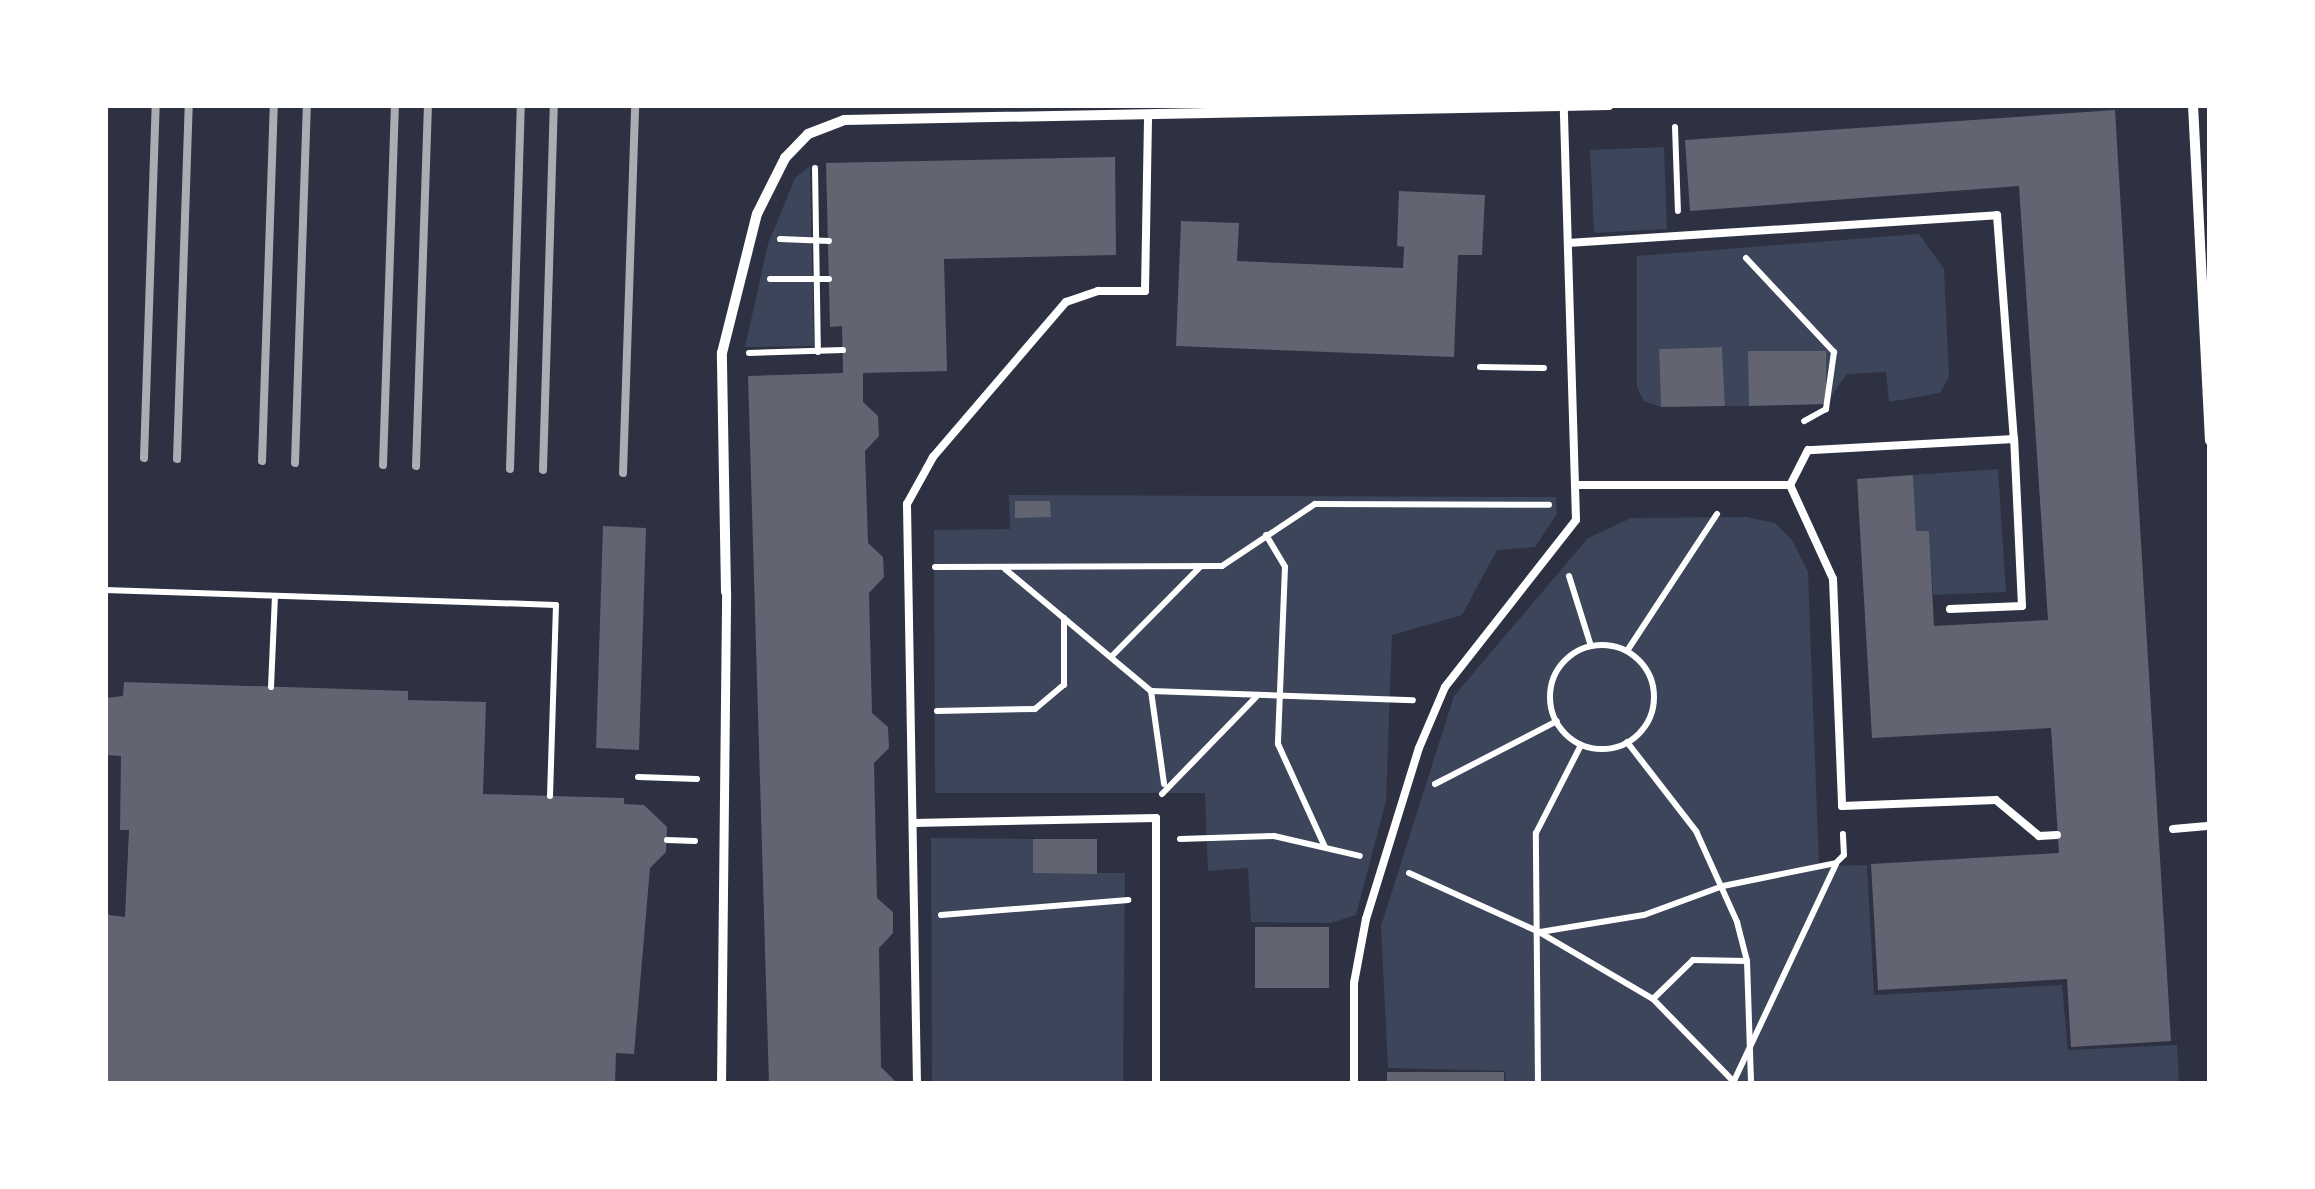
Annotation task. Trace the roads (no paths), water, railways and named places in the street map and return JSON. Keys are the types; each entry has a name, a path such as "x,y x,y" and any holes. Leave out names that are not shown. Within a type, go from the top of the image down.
{"street":[{"path":"722,1084 726,592 722,353 757,214 785,158 808,134 844,120 1115,110 1148,116 1241,109 1608,105"},
{"path":"2193,105 2205,270 2210,441"}],"lane":[{"path":"844,105 844,120"},
{"path":"1354,1084 1354,983 1398,803 1439,701 1576,520 1564,108"},
{"path":"916,1084 906,504 916,478 1066,302 1098,291 1146,291 1148,116"},
{"path":"1568,244 1997,215 2022,606 1950,609"},
{"path":"1790,485 1808,450 2014,439"},
{"path":"1576,485 1790,485"},
{"path":"1790,485 1833,579 1842,806 1996,800 2039,836 2057,835"},
{"path":"914,823 1156,818 1156,1084"},
{"path":"2173,829 2210,826"}],"railway":[{"path":"144,458 156,105"},
{"path":"177,459 189,105"},
{"path":"262,461 274,105"},
{"path":"295,463 307,105"},
{"path":"383,465 395,105"},
{"path":"416,466 428,105"},
{"path":"510,469 521,105"},
{"path":"543,470 554,105"},
{"path":"623,473 635,105"}]}
